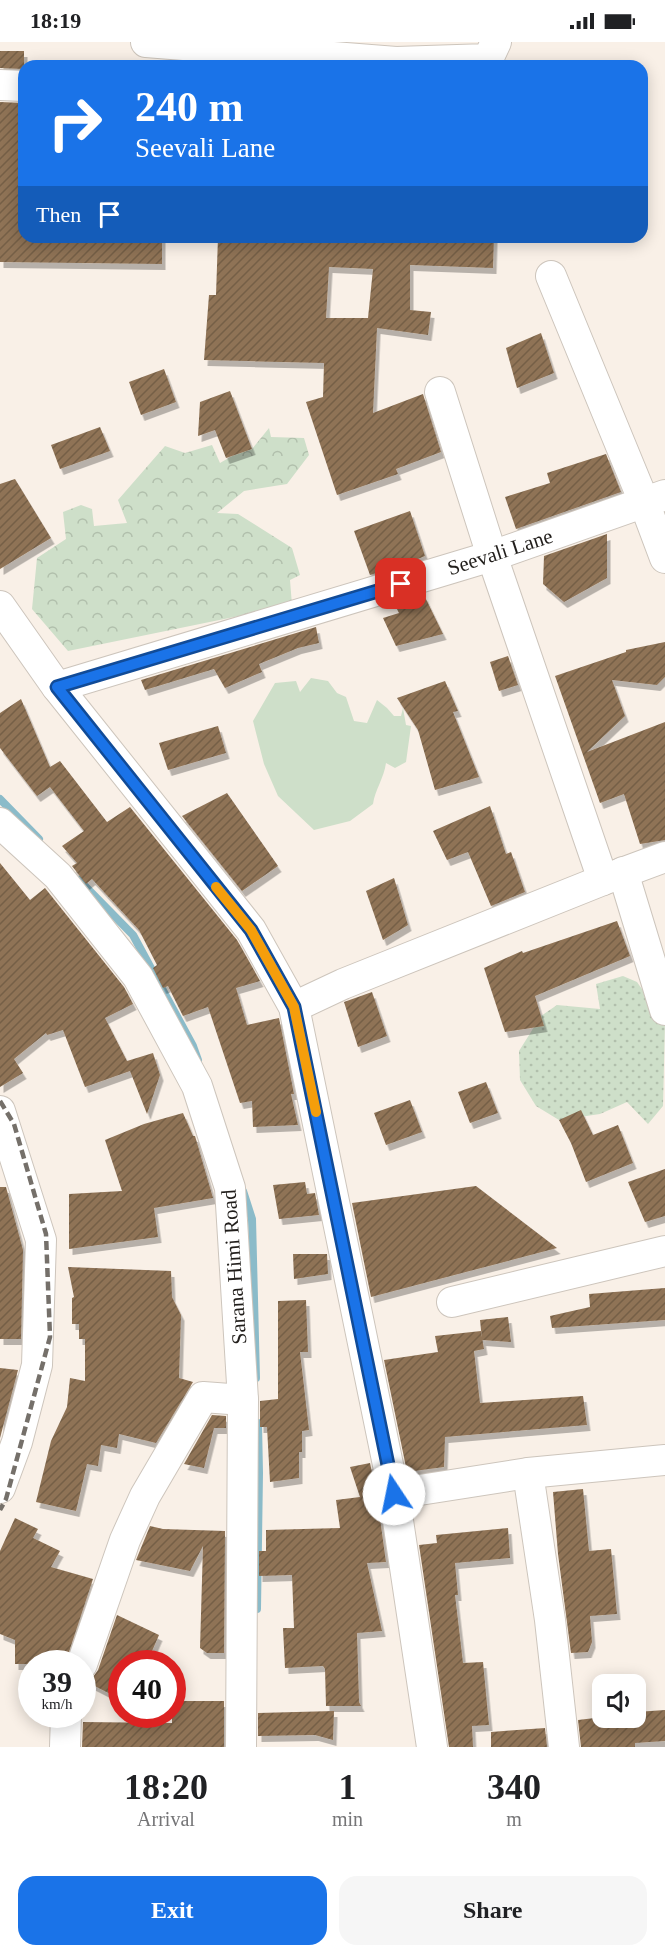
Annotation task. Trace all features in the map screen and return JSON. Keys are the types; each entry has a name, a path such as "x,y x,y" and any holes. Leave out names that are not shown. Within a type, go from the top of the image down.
{"street":[{"path":"146,42 184,51 357,60"},
{"path":"457,60 488,59 496,42"},
{"path":"0,85 18,86"},
{"path":"551,276 655,499 665,558"},
{"path":"440,392 492,556 665,1010"},
{"name":"Seevali Lane","path":"57,687 492,556 655,499"},
{"path":"0,606 57,687 251,930 294,1007 394,1494 432,1747"},
{"name":"Sarana Himi Road","path":"0,823 58,876 138,977 197,1086 231,1188 243,1400 241,1747"},
{"path":"294,1007 343,984 665,857"},
{"path":"0,1111 41,1239 37,1365 17,1442 0,1488"},
{"path":"452,1302 665,1251"},
{"path":"87,1650 130,1529 203,1396 243,1400"},
{"path":"394,1494 528,1473 665,1460"},
{"path":"528,1473 550,1620 564,1747"},
{"path":"65,1747 66,1728"}],"green space":[{"path":"269,428 271,437 304,438 309,455 287,484 244,491 217,513 238,514 292,548 300,575 290,580 292,605 68,651 32,609 37,558 66,539 63,512 81,505 92,509 94,526 127,523 118,500 165,446 185,453 212,445 220,463 252,449"},
{"path":"311,678 328,681 337,693 346,697 354,721 367,723 377,700 394,716 401,716 403,708 406,725 411,726 406,762 395,768 386,763 373,804 350,821 314,830 278,796 264,764 253,721 275,683 296,681 300,692"},
{"path":"623,976 637,982 665,1022 663,1106 648,1124 627,1102 600,1114 559,1120 536,1106 520,1080 519,1051 541,1016 557,1005 600,1009 596,984"}],"building":[{"path":"0,51 24,51 24,60 18,60 18,69 0,68"},
{"path":"0,102 18,103 18,243 162,243 162,264 0,262"},
{"path":"218,243 494,243 493,268 410,265 410,310 431,312 428,335 377,328 373,413 423,394 441,452 396,469 398,474 337,495 306,402 323,397 324,363 204,360 209,295 216,295","holes":["329,267 373,269 368,318 326,318"]},
{"path":"541,333 554,373 517,388 506,348"},
{"path":"164,369 176,402 141,415 129,382"},
{"path":"230,391 252,449 226,458 215,430 198,436 200,402"},
{"path":"100,427 110,451 60,469 51,445"},
{"path":"606,454 621,492 516,529 505,497 550,483 547,473"},
{"path":"15,479 51,538 0,569 0,484"},
{"path":"410,511 425,556 370,575 354,531"},
{"path":"607,534 607,578 564,602 543,584 544,556"},
{"path":"424,595 443,634 396,646 383,618 399,613 394,603"},
{"path":"316,627 319,643 298,648 259,664 262,672 225,688 214,669 145,690 141,680"},
{"path":"665,642 665,677 657,685 612,680 625,716 587,752 665,722 665,840 640,844 624,794 600,803 555,676 626,652 626,650"},
{"path":"508,656 518,685 499,691 490,662"},
{"path":"445,681 458,711 453,712 479,777 435,790 418,730 397,698"},
{"path":"21,699 50,767 60,761 107,822 130,807 237,940 260,981 236,988 247,1025 279,1018 298,1125 253,1127 252,1101 240,1103 208,1007 183,1016 168,986 163,988 153,968 157,965 139,930 92,879 86,884 72,866 77,863 62,846 84,831 50,787 37,796 0,748 0,713"},
{"path":"218,726 226,753 168,770 159,743"},
{"path":"227,793 278,866 242,891 182,816"},
{"path":"490,806 506,854 511,852 525,892 491,906 468,852 447,860 433,831"},
{"path":"0,863 30,900 45,888 124,987 133,1004 105,1018 127,1061 153,1053 160,1075 147,1114 130,1071 85,1087 63,1030 47,1035 46,1033 14,1059 23,1073 0,1087"},
{"path":"394,878 408,925 383,940 366,891"},
{"path":"617,921 630,956 535,996 544,1026 505,1032 484,968 522,951 523,953"},
{"path":"372,992 387,1036 358,1047 344,1002"},
{"path":"486,1082 498,1113 470,1123 458,1092"},
{"path":"410,1100 422,1132 386,1145 374,1113"},
{"path":"581,1110 593,1135 618,1125 633,1163 586,1182 571,1143 559,1120"},
{"path":"183,1113 195,1136 213,1198 154,1208 158,1237 69,1249 69,1194 122,1191 105,1140 144,1124"},
{"path":"665,1169 665,1216 645,1222 628,1182"},
{"path":"305,1182 307,1194 315,1193 319,1215 279,1219 273,1185"},
{"path":"476,1186 557,1248 371,1297 352,1203"},
{"path":"0,1187 6,1187 23,1250 21,1339 0,1339"},
{"path":"293,1254 327,1254 328,1274 294,1279"},
{"path":"68,1267 171,1271 172,1297 181,1315 179,1378 193,1382 156,1443 119,1434 117,1448 101,1445 98,1466 87,1464 76,1511 36,1502 51,1441 67,1407 70,1378 85,1381 85,1339 79,1339 79,1324 72,1324 72,1298 74,1297"},
{"path":"665,1288 665,1320 552,1328 550,1316 590,1307 589,1294"},
{"path":"306,1300 308,1352 300,1352 309,1430 302,1431 299,1478 270,1482 267,1427 260,1427 260,1401 278,1399 278,1301"},
{"path":"508,1317 511,1342 482,1340 480,1320"},
{"path":"481,1331 484,1349 474,1351 480,1403 583,1396 587,1425 445,1437 444,1467 407,1472 384,1360 438,1352 435,1336"},
{"path":"0,1368 18,1370 0,1438"},
{"path":"212,1415 226,1416 226,1428 214,1428 204,1468 184,1464"},
{"path":"370,1463 386,1562 367,1563 382,1631 357,1633 361,1706 326,1706 323,1666 285,1668 283,1628 294,1628 292,1575 259,1576 259,1551 266,1551 266,1530 340,1528 336,1500 360,1497 350,1467"},
{"path":"583,1489 589,1551 611,1549 617,1614 590,1616 592,1642 588,1652 571,1653 558,1554 553,1492"},
{"path":"15,1518 38,1529 33,1538 60,1551 51,1567 93,1579 70,1650 18,1650 18,1664 15,1664 15,1640 0,1634 0,1551"},
{"path":"150,1526 163,1529 225,1531 224,1653 207,1653 200,1648 203,1546 190,1571 136,1560"},
{"path":"508,1528 510,1558 455,1563 458,1595 455,1595 463,1663 483,1662 489,1725 472,1726 473,1747 449,1747 419,1545 437,1543 436,1535"},
{"path":"117,1615 159,1635 152,1650 108,1650 108,1693 96,1687 98,1670"},
{"path":"186,1701 224,1701 224,1747 82,1747 83,1728 96,1728 96,1722 108,1722 108,1728 186,1728"},
{"path":"665,1710 665,1741 635,1743 635,1747 581,1747 578,1720 592,1718 592,1728 646,1728 646,1711"},
{"path":"334,1711 333,1740 315,1735 258,1736 258,1713"},
{"path":"545,1728 547,1747 491,1747 491,1732"}],"waterway":[{"path":"0,799 39,839"},
{"path":"79,880 133,935 193,1046 198,1060"},
{"path":"243,1191 252,1219 256,1378"},
{"path":"257,1609 258,1423"}],"railway":[{"path":"0,1101 14,1124 46,1234 50,1337 6,1499 0,1510"}],"slow traffic":[{"path":"216,887 251,930 294,1007 316,1112"}],"route":[{"path":"394,1494 294,1007 251,930 57,687 401,584"}]}
